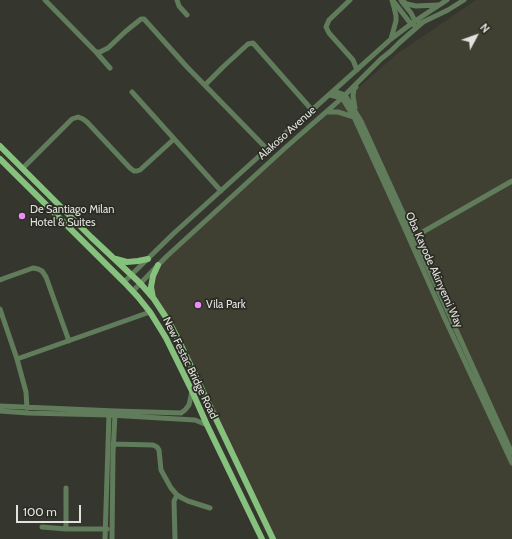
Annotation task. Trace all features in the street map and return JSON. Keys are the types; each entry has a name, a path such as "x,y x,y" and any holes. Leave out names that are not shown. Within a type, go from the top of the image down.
{"main road":[{"path":"0,146 140,283 154,300 169,322 178,339 272,539"},
{"name":"New Festac Bridge Road","path":"0,159 133,291 150,312 166,338 262,539"},
{"path":"33,192 40,186"},
{"path":"114,259 127,262 148,259"},
{"path":"154,300 152,282 158,265"},
{"path":"261,516 262,524 269,539"},
{"path":"253,519 259,525 266,539"}],"street":[{"path":"45,0 110,68"},
{"path":"177,0 179,6 187,15"},
{"path":"350,0 329,20 326,27 329,33 352,60 357,70"},
{"path":"392,0 413,22 419,26"},
{"path":"391,39 396,21 392,0"},
{"path":"401,0 411,13 413,22"},
{"path":"401,0 407,4 416,6 439,5"},
{"name":"Alakoso Avenue","path":"124,282 173,234 391,39 413,22 447,0"},
{"name":"Alakoso Avenue","path":"133,291 180,244 325,112 344,97 399,43 423,22 448,10 464,0"},
{"path":"96,52 100,52 108,48 126,31 141,19 144,19 267,149"},
{"path":"413,22 423,22"},
{"path":"205,85 248,44 253,43 312,110"},
{"path":"325,112 338,112 356,117 354,89 365,75"},
{"path":"132,92 221,191"},
{"path":"332,93 344,97"},
{"name":"Oba Kayode Akinyemi Way","path":"344,97 356,117 414,237 512,453"},
{"path":"23,168 72,119 78,117 87,122 134,171 140,170 174,139"},
{"name":"Oba Kayode Akinyemi Way","path":"356,117 445,319 512,463"},
{"path":"414,237 512,181"},
{"path":"0,280 33,268 42,271 46,277 69,341"},
{"path":"0,309 17,359 26,392 27,408"},
{"path":"17,359 150,312"},
{"path":"116,414 181,413 189,405 192,391"},
{"path":"0,406 195,420 207,425"},
{"path":"0,411 28,413 109,413"},
{"path":"105,539 109,413"},
{"path":"112,539 116,414"},
{"path":"114,444 157,447 159,450 161,470 171,488 177,495 188,501 210,508"},
{"path":"66,488 66,529"},
{"path":"175,539 174,501 177,495"},
{"path":"42,527 66,529 112,529"}],"shaded area":[{"path":"476,0 512,0 512,539 273,539 194,368 150,293 152,269 239,191 397,54"}],"place":[{"name":"De Santiago Milan Hotel & Suites","path":"22,216"},
{"name":"Vila Park","path":"198,305"}]}
